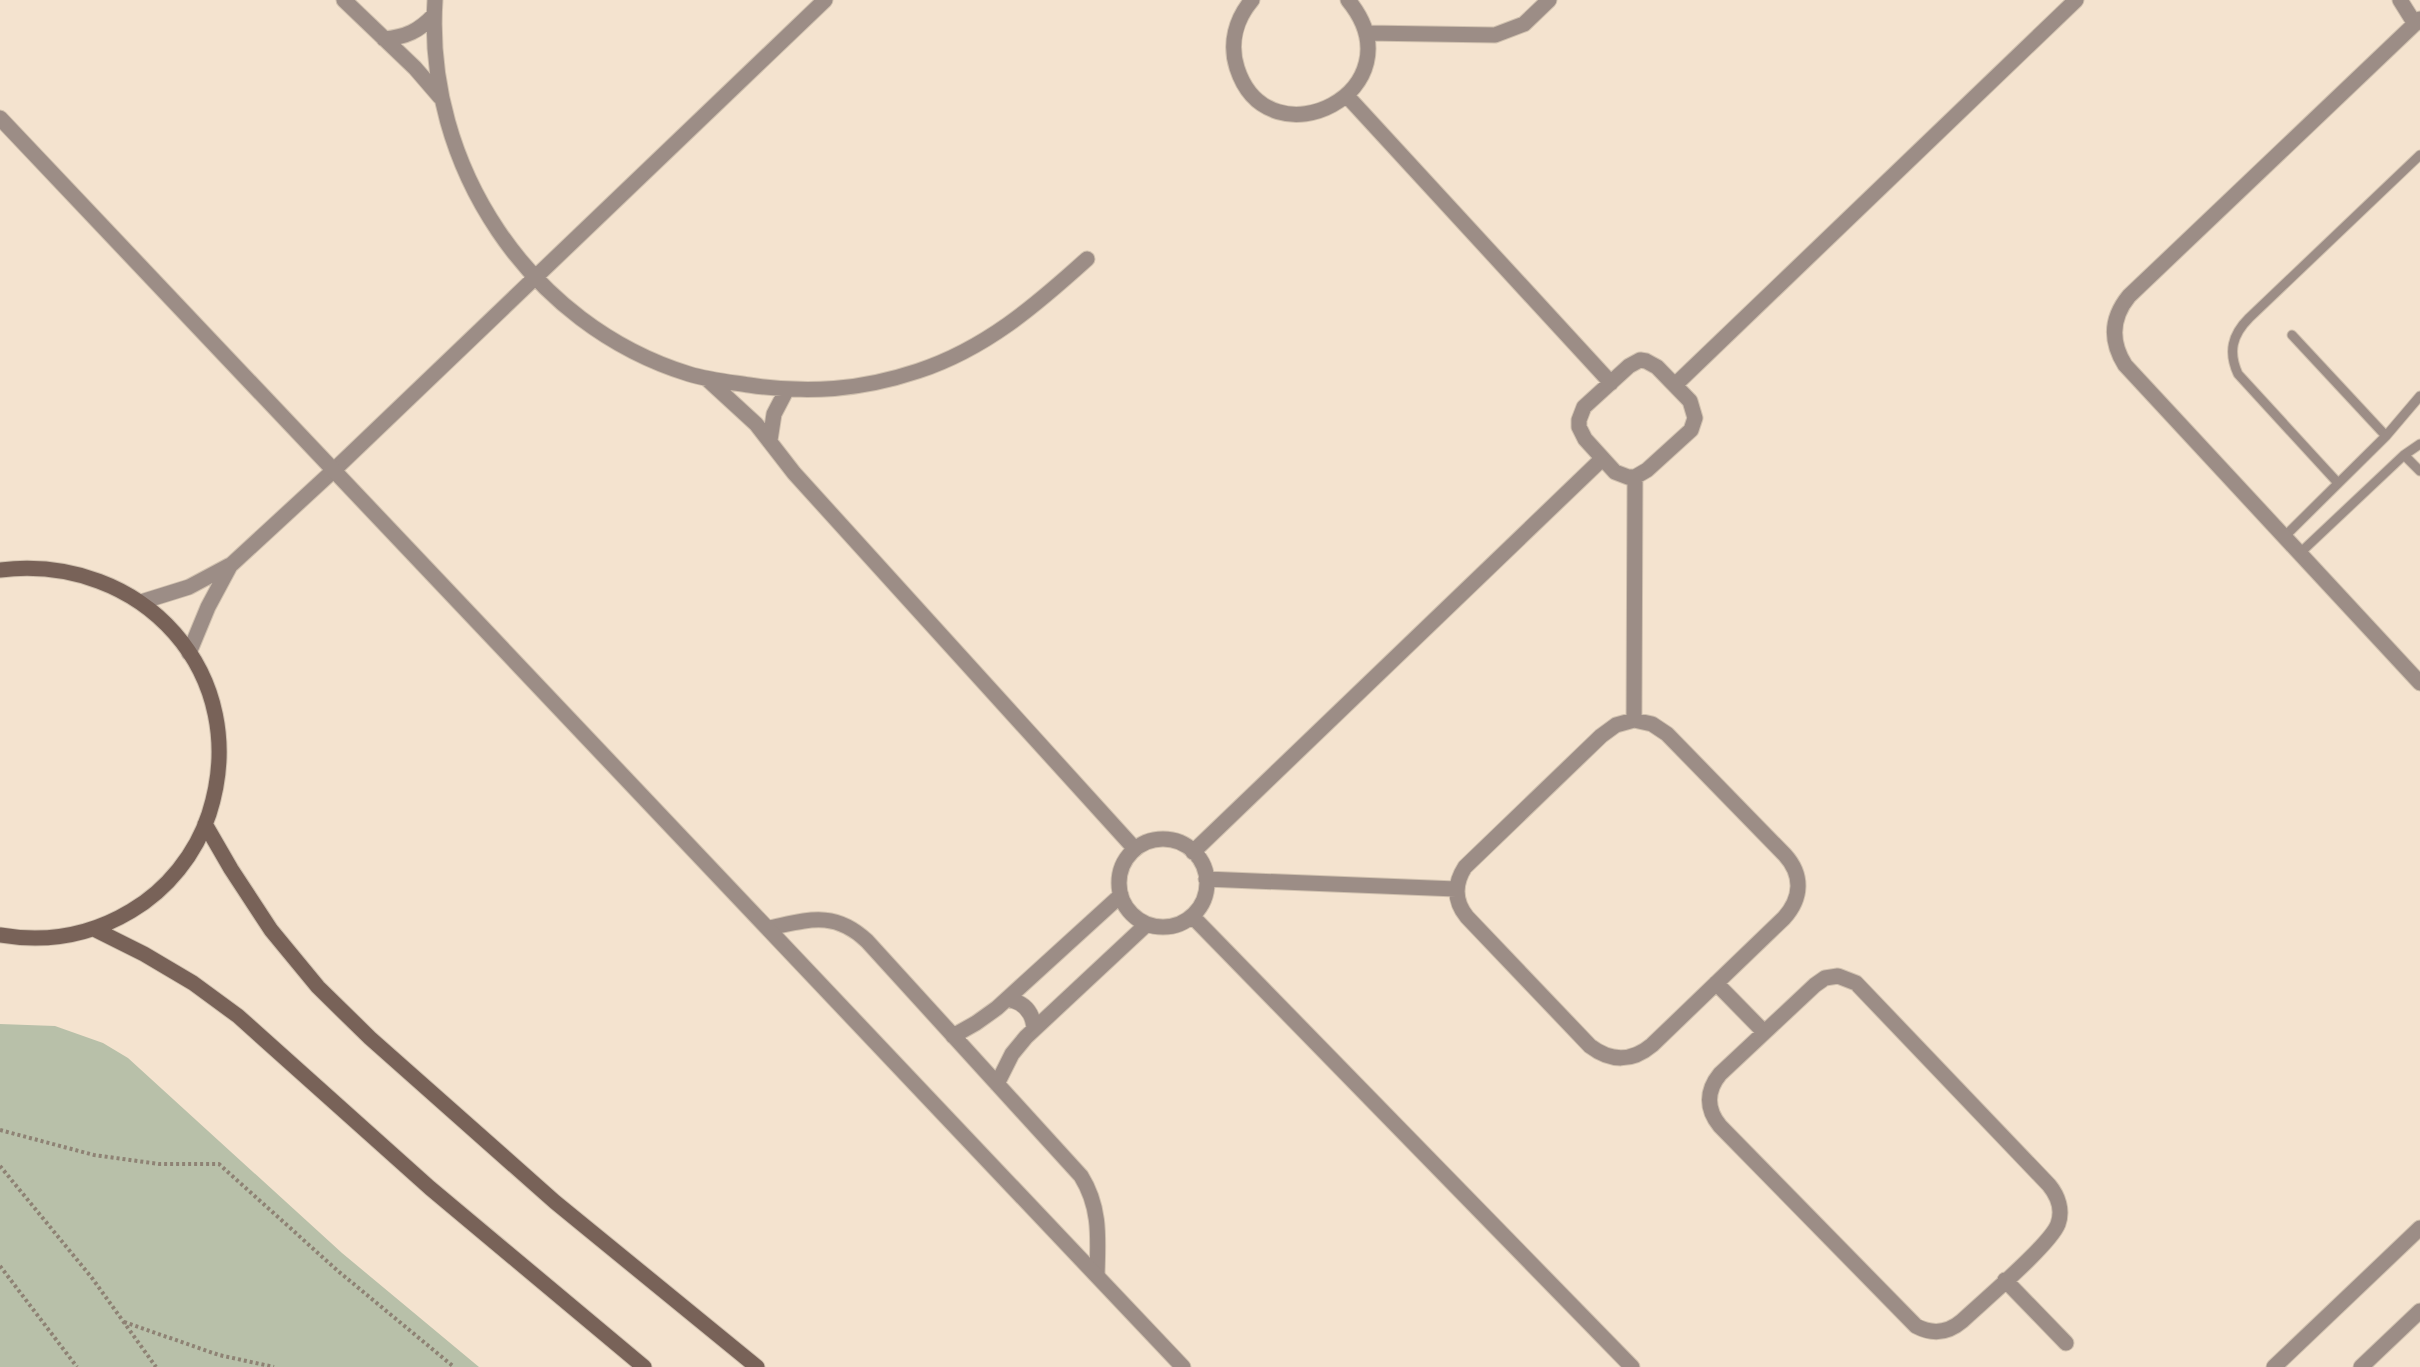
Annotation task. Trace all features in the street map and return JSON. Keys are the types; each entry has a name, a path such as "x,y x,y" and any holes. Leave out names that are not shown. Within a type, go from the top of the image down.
{"main road":[{"path":"0,570 47,568 72,572 96,579 141,602 175,634 189,652 211,699 219,749 218,775 206,824 194,848 161,889 126,915 94,929 51,938 8,937"},
{"path":"206,824 231,869 271,930 318,987 362,1031 555,1202 757,1367"},
{"path":"94,929 144,954 193,983 238,1016 430,1188 644,1367"}],"street":[{"path":"344,0 415,68 442,99"},
{"path":"141,602 189,587 232,564 334,470 825,0"},
{"path":"1252,0 1238,21 1233,47 1238,73 1254,95 1275,110 1300,114 1326,110 1347,96 1356,86 1364,67 1368,47 1366,33 1356,9 1348,0"},
{"path":"1366,33 1495,35 1524,24 1549,0"},
{"path":"1675,385 2076,0"},
{"path":"2400,0 2418,21 2129,296 2118,313 2115,323 2115,344 2125,364 2420,683"},
{"path":"384,39 399,38 412,33 434,7"},
{"path":"434,7 437,68 442,99 457,153 470,183 500,235 534,278 571,312 603,335 658,363 707,379 786,391 852,387 919,371 951,358 1010,325 1038,304 1087,259"},
{"path":"1347,96 1611,383"},
{"path":"0,118 1184,1367"},
{"path":"1646,361 1657,367 1675,385 1693,407 1694,424 1687,434 1647,470 1635,477 1621,475 1602,459 1581,434 1579,420 1584,407 1634,363 1646,361"},
{"path":"707,379 740,408 770,440 794,472 1135,849"},
{"path":"770,440 774,414 786,391"},
{"path":"1193,852 1602,459"},
{"path":"1634,720 1635,477"},
{"path":"189,652 208,607 232,564"},
{"path":"1634,720 1652,724 1667,734 1785,855 1796,872 1799,892 1791,910 1716,983 1644,1052 1626,1058 1607,1056 1590,1046 1467,917 1459,903 1456,889 1465,867 1601,736 1616,725 1634,720"},
{"path":"1165,840 1185,846 1193,852 1204,869 1206,879 1203,899 1192,916 1166,927 1147,924 1130,913 1120,896 1119,885 1122,865 1135,849 1144,843 1165,840"},
{"path":"1206,879 1456,889"},
{"path":"953,1036 982,1020 1120,896"},
{"path":"1192,916 1632,1367"},
{"path":"769,928 816,919 839,922 867,941 1074,1167 1087,1185 1098,1218 1097,1275"},
{"path":"997,1084 1012,1054 1034,1029 1147,924"},
{"path":"0,943 8,937"},
{"path":"1844,977 1860,988 2049,1185 2057,1197 2059,1219 2053,1232 2005,1280 1956,1326 1940,1332 1924,1330 1916,1326 1720,1126 1709,1104 1711,1088 1720,1074 1825,978 1844,977"},
{"path":"1716,983 1764,1032"},
{"path":"1007,999 1027,1009 1034,1022 1034,1029"},
{"path":"2274,1367 2420,1228"},
{"path":"2005,1280 2066,1343"},
{"path":"2361,1367 2420,1311"}],"lane":[{"path":"2338,483 2238,374 2232,358 2234,340 2237,332 2249,318 2420,155"},
{"path":"2292,335 2386,436"},
{"path":"2284,537 2386,436 2420,396"},
{"path":"2300,553 2404,455 2420,444"},
{"path":"2404,455 2420,471"}],"path":[{"path":"0,1130 94,1155 159,1164 219,1164 338,1271 454,1367"},
{"path":"0,1166 92,1278 156,1367"},
{"path":"0,1266 77,1367"},
{"path":"123,1322 219,1355 274,1367"}],"green space":[{"path":"0,1024 55,1026 103,1043 128,1058 342,1253 479,1367 0,1367"}]}
